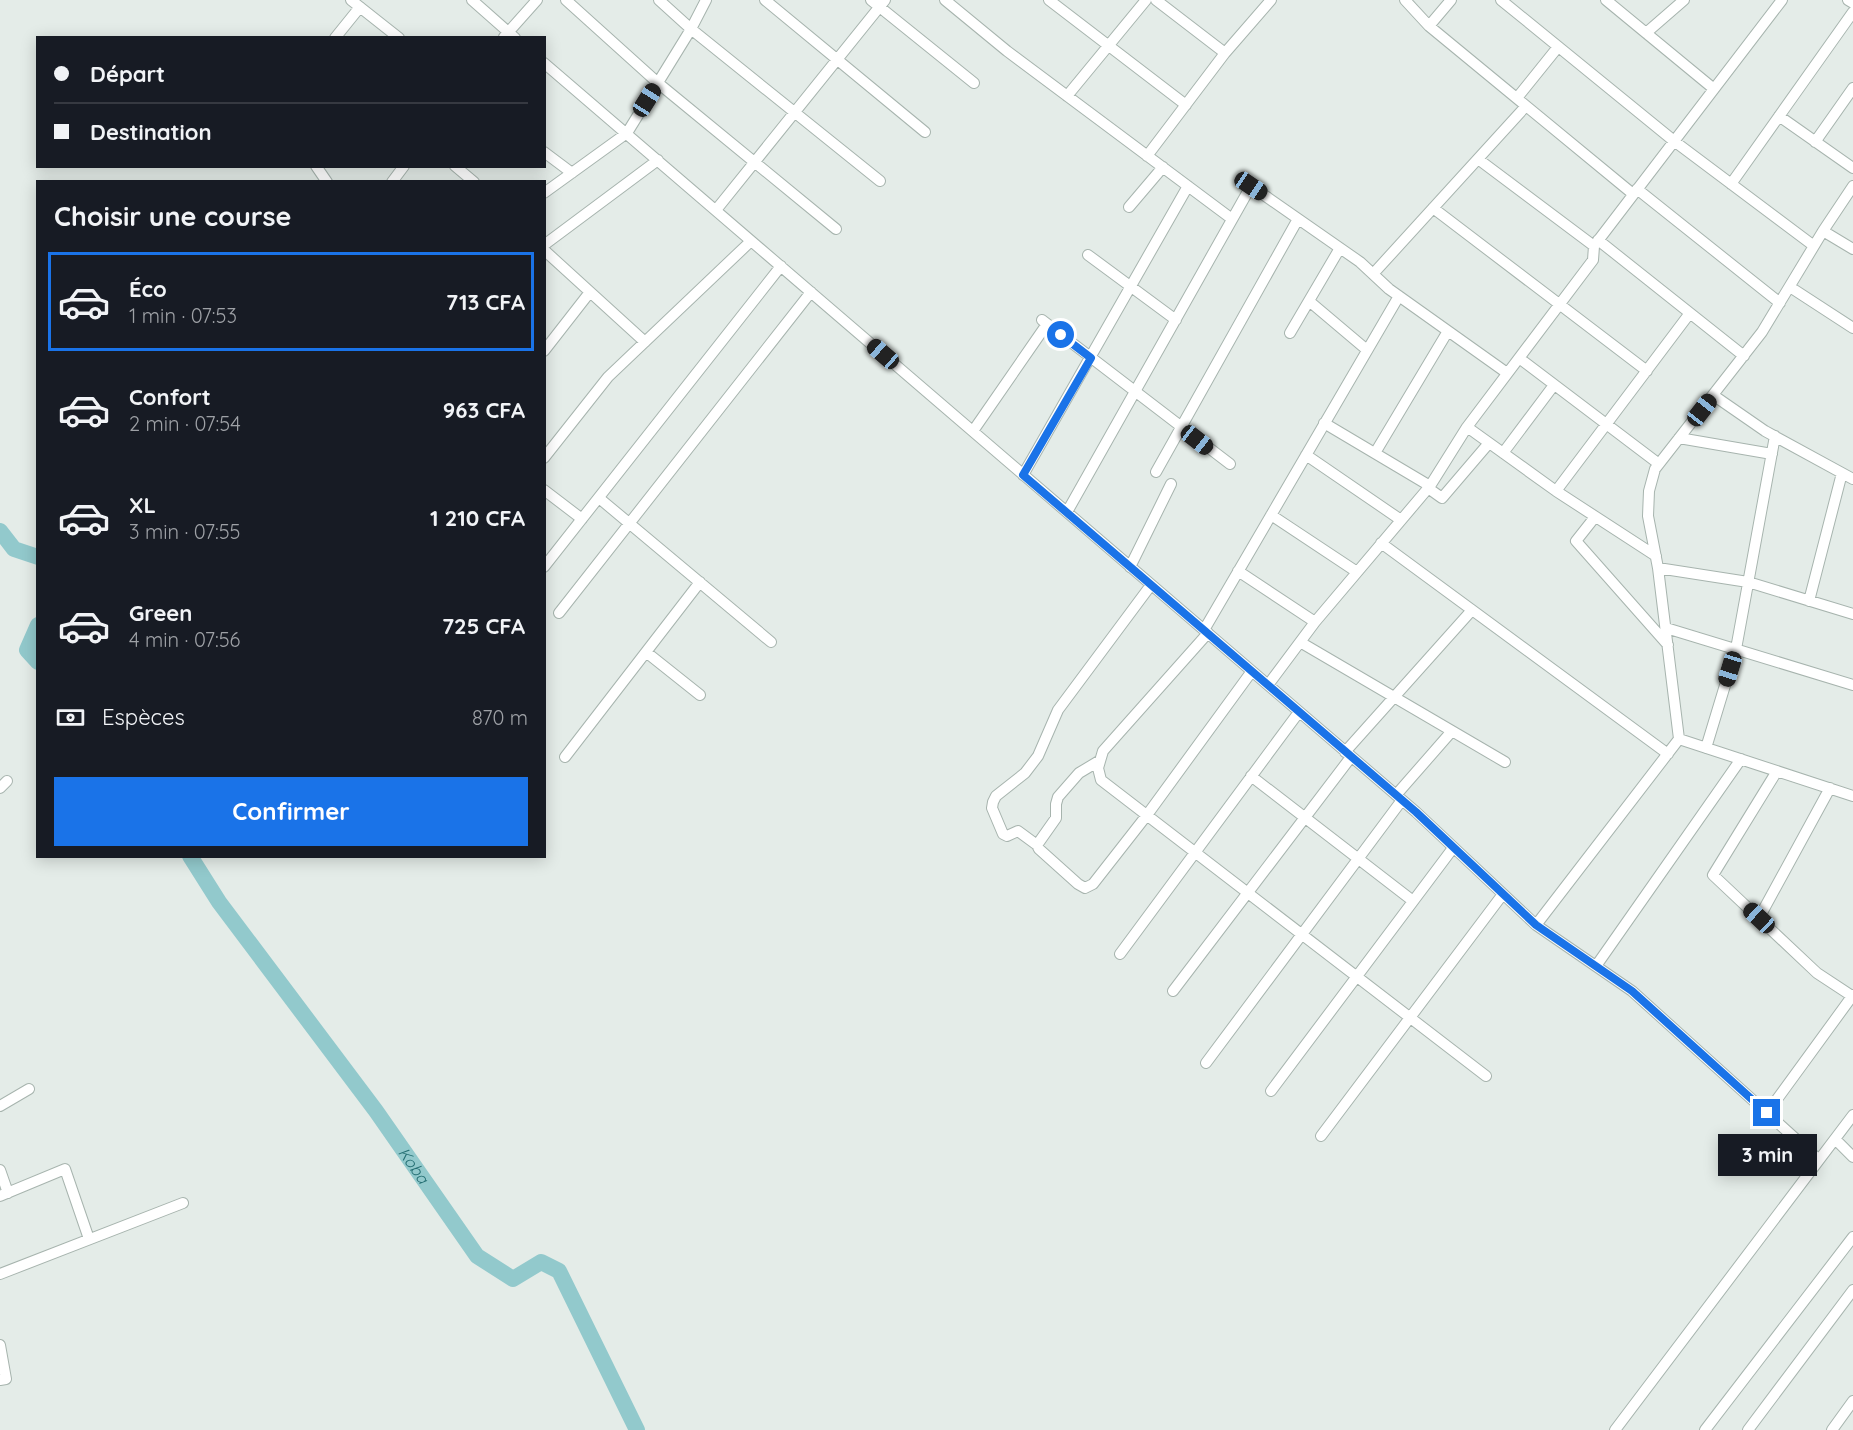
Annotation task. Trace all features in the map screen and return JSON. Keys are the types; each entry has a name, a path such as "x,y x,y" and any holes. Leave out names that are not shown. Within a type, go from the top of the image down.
{"street":[{"path":"472,0 509,36 537,0"},
{"path":"566,0 658,83 836,229"},
{"path":"659,0 691,29 880,181"},
{"path":"546,192 627,133 691,29 706,0"},
{"path":"765,0 925,132"},
{"path":"945,0 1066,96 1233,219"},
{"path":"1048,0 1186,105"},
{"path":"1066,96 1146,0"},
{"path":"1156,0 1225,53"},
{"path":"1405,0 1429,26 1516,98 1780,303"},
{"path":"1429,26 1450,0"},
{"path":"1501,0 1674,141 1814,246"},
{"path":"1606,0 1714,89"},
{"path":"1646,33 1684,0"},
{"path":"1268,685 1315,622 1429,487 1467,427 1593,260 1596,243 1782,0"},
{"path":"1848,0 1853,3"},
{"path":"716,210 837,59 879,2 974,83"},
{"path":"1147,156 1267,2"},
{"path":"336,36 355,3 396,36"},
{"path":"1731,184 1853,12"},
{"path":"1516,98 1558,47"},
{"path":"546,65 1399,798 1536,925 1632,991 1819,1160"},
{"path":"1815,142 1853,88"},
{"path":"1373,274 1526,106"},
{"path":"1779,116 1853,168"},
{"path":"546,154 572,173"},
{"path":"1478,159 1596,243 1744,356"},
{"path":"546,244 658,160"},
{"path":"1129,207 1163,167"},
{"path":"458,168 473,180"},
{"path":"1023,475 1188,186"},
{"path":"1067,512 1251,186 1340,248 1399,296 1507,373"},
{"path":"1536,925 1679,739 1658,568 1648,516 1649,491 1655,469 1762,332 1853,186"},
{"path":"1433,208 1647,371"},
{"path":"1156,472 1298,219"},
{"path":"1823,231 1853,249"},
{"path":"546,455 608,377 751,241"},
{"path":"1290,333 1340,248"},
{"path":"546,252 645,342"},
{"path":"1088,255 1176,320"},
{"path":"546,564 781,266"},
{"path":"1790,286 1853,328"},
{"path":"546,348 590,292"},
{"path":"559,613 811,292"},
{"path":"1399,296 1238,571 1206,632 1103,751 1098,768 1101,780 1486,1076"},
{"path":"1309,301 1367,350"},
{"path":"1556,490 1690,314"},
{"path":"973,431 1044,322 1230,464"},
{"path":"1375,453 1448,331"},
{"path":"1519,358 1659,464"},
{"path":"1503,453 1554,385"},
{"path":"1713,395 1775,436 1853,479"},
{"path":"1324,423 1429,487 1442,498 1489,443"},
{"path":"1467,427 1556,490 1656,556"},
{"path":"1706,748 1736,649 1775,436"},
{"path":"1679,438 1772,453"},
{"path":"1306,455 1401,520"},
{"path":"1809,601 1842,473"},
{"path":"1130,567 1171,484"},
{"path":"546,492 582,519"},
{"path":"599,498 771,642"},
{"path":"1271,514 1357,572"},
{"path":"1595,516 1576,541 1668,645"},
{"path":"1382,543 1668,754"},
{"path":"1658,568 1748,582 1853,614"},
{"path":"1238,571 1315,622"},
{"path":"565,757 700,582"},
{"path":"1151,585 1058,710 1038,756 1025,773 996,796 992,808 1003,834 1007,836 1018,831 1037,845 1078,884 1085,888 1090,887 1147,815 1252,671"},
{"path":"1173,991 1305,818 1348,754 1394,697 1472,610"},
{"path":"1666,628 1853,685"},
{"path":"1300,642 1505,762"},
{"path":"646,652 700,695"},
{"path":"1120,954 1299,712"},
{"path":"1206,1063 1358,859 1399,798 1452,731"},
{"path":"1679,739 1853,796"},
{"path":"1596,966 1741,759"},
{"path":"1037,845 1056,818 1058,796 1079,772 1099,761"},
{"path":"1767,1113 1849,1010 1852,995 1818,973 1713,875 1777,771"},
{"path":"1251,776 1413,901"},
{"path":"1759,918 1830,788"},
{"path":"1271,1091 1453,848"},
{"path":"1321,1136 1503,894"},
{"path":"0,1106 29,1089"},
{"path":"1615,1430 1853,1116"},
{"path":"1835,1139 1853,1157"},
{"path":"0,1170 4,1195 65,1169 89,1239"},
{"path":"0,1274 183,1203"},
{"path":"1705,1430 1853,1237"},
{"path":"1748,1430 1853,1290"},
{"path":"0,1345 6,1378 0,1380"},
{"path":"1832,1430 1853,1401"}],"waterway":[{"name":"Koba","path":"0,531 14,549 36,556"},
{"name":"Koba","path":"36,630 27,650 36,660"},
{"name":"Koba","path":"191,858 219,902 376,1111 477,1256 513,1279 541,1262 559,1271 637,1430"}],"route":[{"path":"1061,335 1091,358 1023,475 1416,812 1536,925 1632,991 1767,1113"}]}
